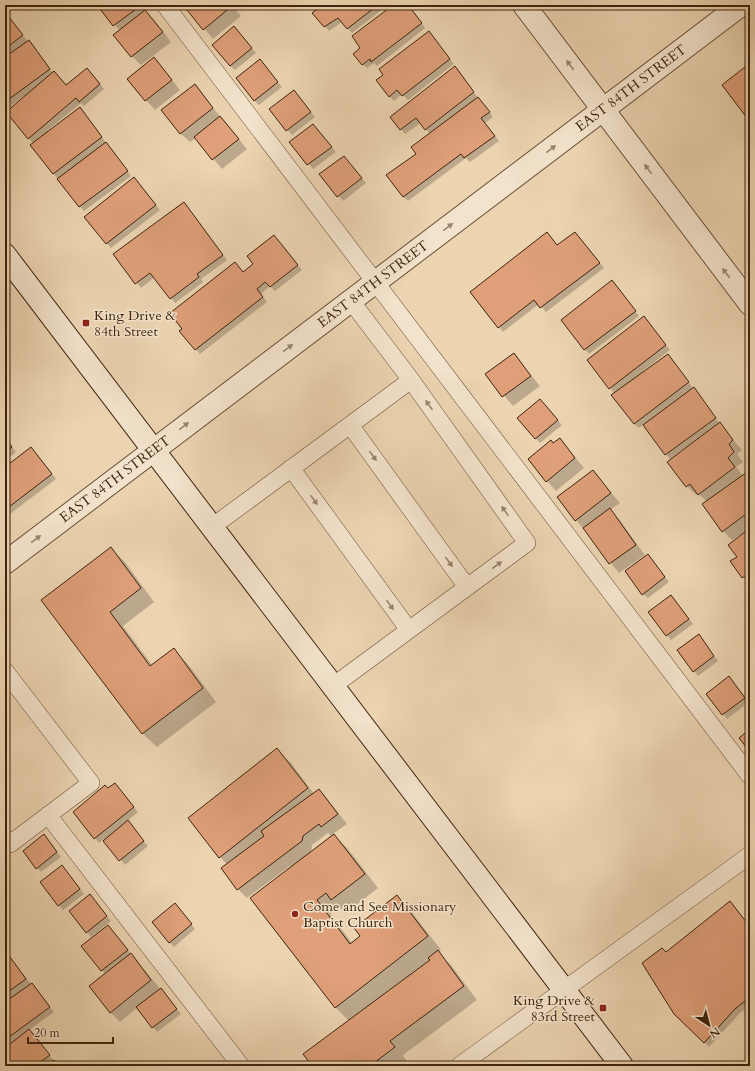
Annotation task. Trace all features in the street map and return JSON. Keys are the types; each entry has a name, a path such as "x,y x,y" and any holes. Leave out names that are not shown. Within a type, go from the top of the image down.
{"street":[{"path":"524,5 750,304"},
{"name":"EAST 84TH STREET","path":"5,563 741,5"},
{"path":"5,255 622,1066"}],"lane":[{"path":"165,5 750,776"},
{"path":"332,686 527,543 411,380 351,301"},
{"path":"212,526 411,380"},
{"path":"350,425 467,587"},
{"path":"291,468 409,630"},
{"path":"5,671 91,783 10,844 5,838"},
{"path":"48,815 240,1066"},
{"path":"459,1066 563,989 750,855"}],"building":[{"path":"97,5 138,5 139,7 113,26"},
{"path":"193,5 232,6 203,30 187,10"},
{"path":"323,5 378,5 347,29 338,18 324,27 312,13"},
{"path":"393,5 408,5 422,23 371,62 370,59 362,65 353,54 360,48 352,36"},
{"path":"145,10 163,32 131,57 113,35"},
{"path":"5,12 23,35 5,49"},
{"path":"234,26 252,48 230,66 212,45"},
{"path":"429,31 450,59 402,96 397,90 389,97 376,80 383,75 379,69"},
{"path":"29,40 50,69 5,102 5,57"},
{"path":"154,57 172,80 145,101 127,79"},
{"path":"260,59 278,82 254,101 236,78"},
{"path":"750,63 750,122 722,85"},
{"path":"455,66 474,92 425,130 416,118 400,130 390,117"},
{"path":"87,68 100,84 79,102 76,98 28,139 6,112 54,71 66,85"},
{"path":"195,84 213,108 180,134 161,110"},
{"path":"294,90 311,112 286,131 269,109"},
{"path":"478,97 490,112 481,118 495,136 464,158 461,154 403,197 386,175 416,154 411,147"},
{"path":"80,107 102,137 53,174 30,145"},
{"path":"220,116 239,139 212,160 194,137"},
{"path":"313,124 332,147 307,165 289,142"},
{"path":"106,142 128,171 79,207 57,179"},
{"path":"344,156 362,178 337,197 319,174"},
{"path":"134,177 156,205 106,244 84,217"},
{"path":"184,202 223,255 197,274 199,277 170,299 150,273 135,284 113,254"},
{"path":"547,232 557,245 575,232 600,263 540,308 534,300 498,328 470,292"},
{"path":"274,235 298,265 270,287 265,282 257,289 263,297 195,350 179,331 182,329 170,313 235,262 243,272 253,264 247,256"},
{"path":"612,280 636,311 584,350 561,320"},
{"path":"644,316 666,345 609,389 587,360"},
{"path":"514,353 531,376 502,397 485,374"},
{"path":"668,354 689,382 634,424 611,395"},
{"path":"694,387 716,418 665,455 643,425"},
{"path":"540,399 558,420 535,439 517,418"},
{"path":"720,422 733,440 729,444 734,452 728,458 735,467 698,495 690,484 686,487 667,462"},
{"path":"5,438 12,447 5,453"},
{"path":"560,438 575,458 546,482 528,459 551,440 553,443"},
{"path":"31,447 52,474 5,510 5,467"},
{"path":"593,470 611,493 575,521 557,497"},
{"path":"750,470 750,511 722,532 702,504"},
{"path":"610,508 636,545 609,564 583,528"},
{"path":"750,528 750,572 742,578 730,561 737,557 728,545"},
{"path":"111,547 141,588 110,612 150,666 174,648 203,688 142,734 41,600"},
{"path":"648,554 665,577 642,595 625,571"},
{"path":"671,595 689,619 666,636 648,612"},
{"path":"699,634 714,656 693,672 677,650"},
{"path":"729,676 745,698 722,715 706,694"},
{"path":"750,729 750,752 739,738"},
{"path":"277,748 308,788 219,858 188,818"},
{"path":"115,783 134,807 94,839 73,812 105,785 108,788"},
{"path":"319,789 338,814 321,827 319,824 303,836 302,841 237,890 221,868 264,836 261,831"},
{"path":"128,820 144,841 119,861 103,841"},
{"path":"44,834 57,852 36,869 23,851"},
{"name":"Come and See Missionary Baptist Church","path":"334,834 365,874 331,900 326,893 317,900 350,944 360,936 354,928 397,895 428,936 335,1008 250,898"},
{"path":"62,865 80,889 58,906 40,882"},
{"path":"90,894 107,916 86,933 69,911"},
{"path":"730,901 750,927 750,997 735,1009 704,1043 674,1014 642,963 662,948 666,952"},
{"path":"175,903 192,924 169,943 152,922"},
{"path":"108,925 128,950 101,971 81,946"},
{"path":"5,950 26,979 5,994"},
{"path":"438,950 464,986 390,1041 395,1047 370,1066 312,1066 303,1054 430,960 428,958"},
{"path":"131,953 151,980 110,1013 89,986"},
{"path":"32,983 50,1007 5,1040 5,1002"},
{"path":"161,988 177,1009 152,1028 136,1007"},
{"path":"29,1029 50,1055 35,1066 5,1066 5,1048"},
{"path":"54,1060 58,1066 46,1066"}],"place":[{"name":"King Drive & 84th Street","path":"86,323"},
{"name":"Come and See Missionary Baptist Church","path":"295,914"},
{"name":"King Drive & 83rd Street","path":"603,1008"}]}
